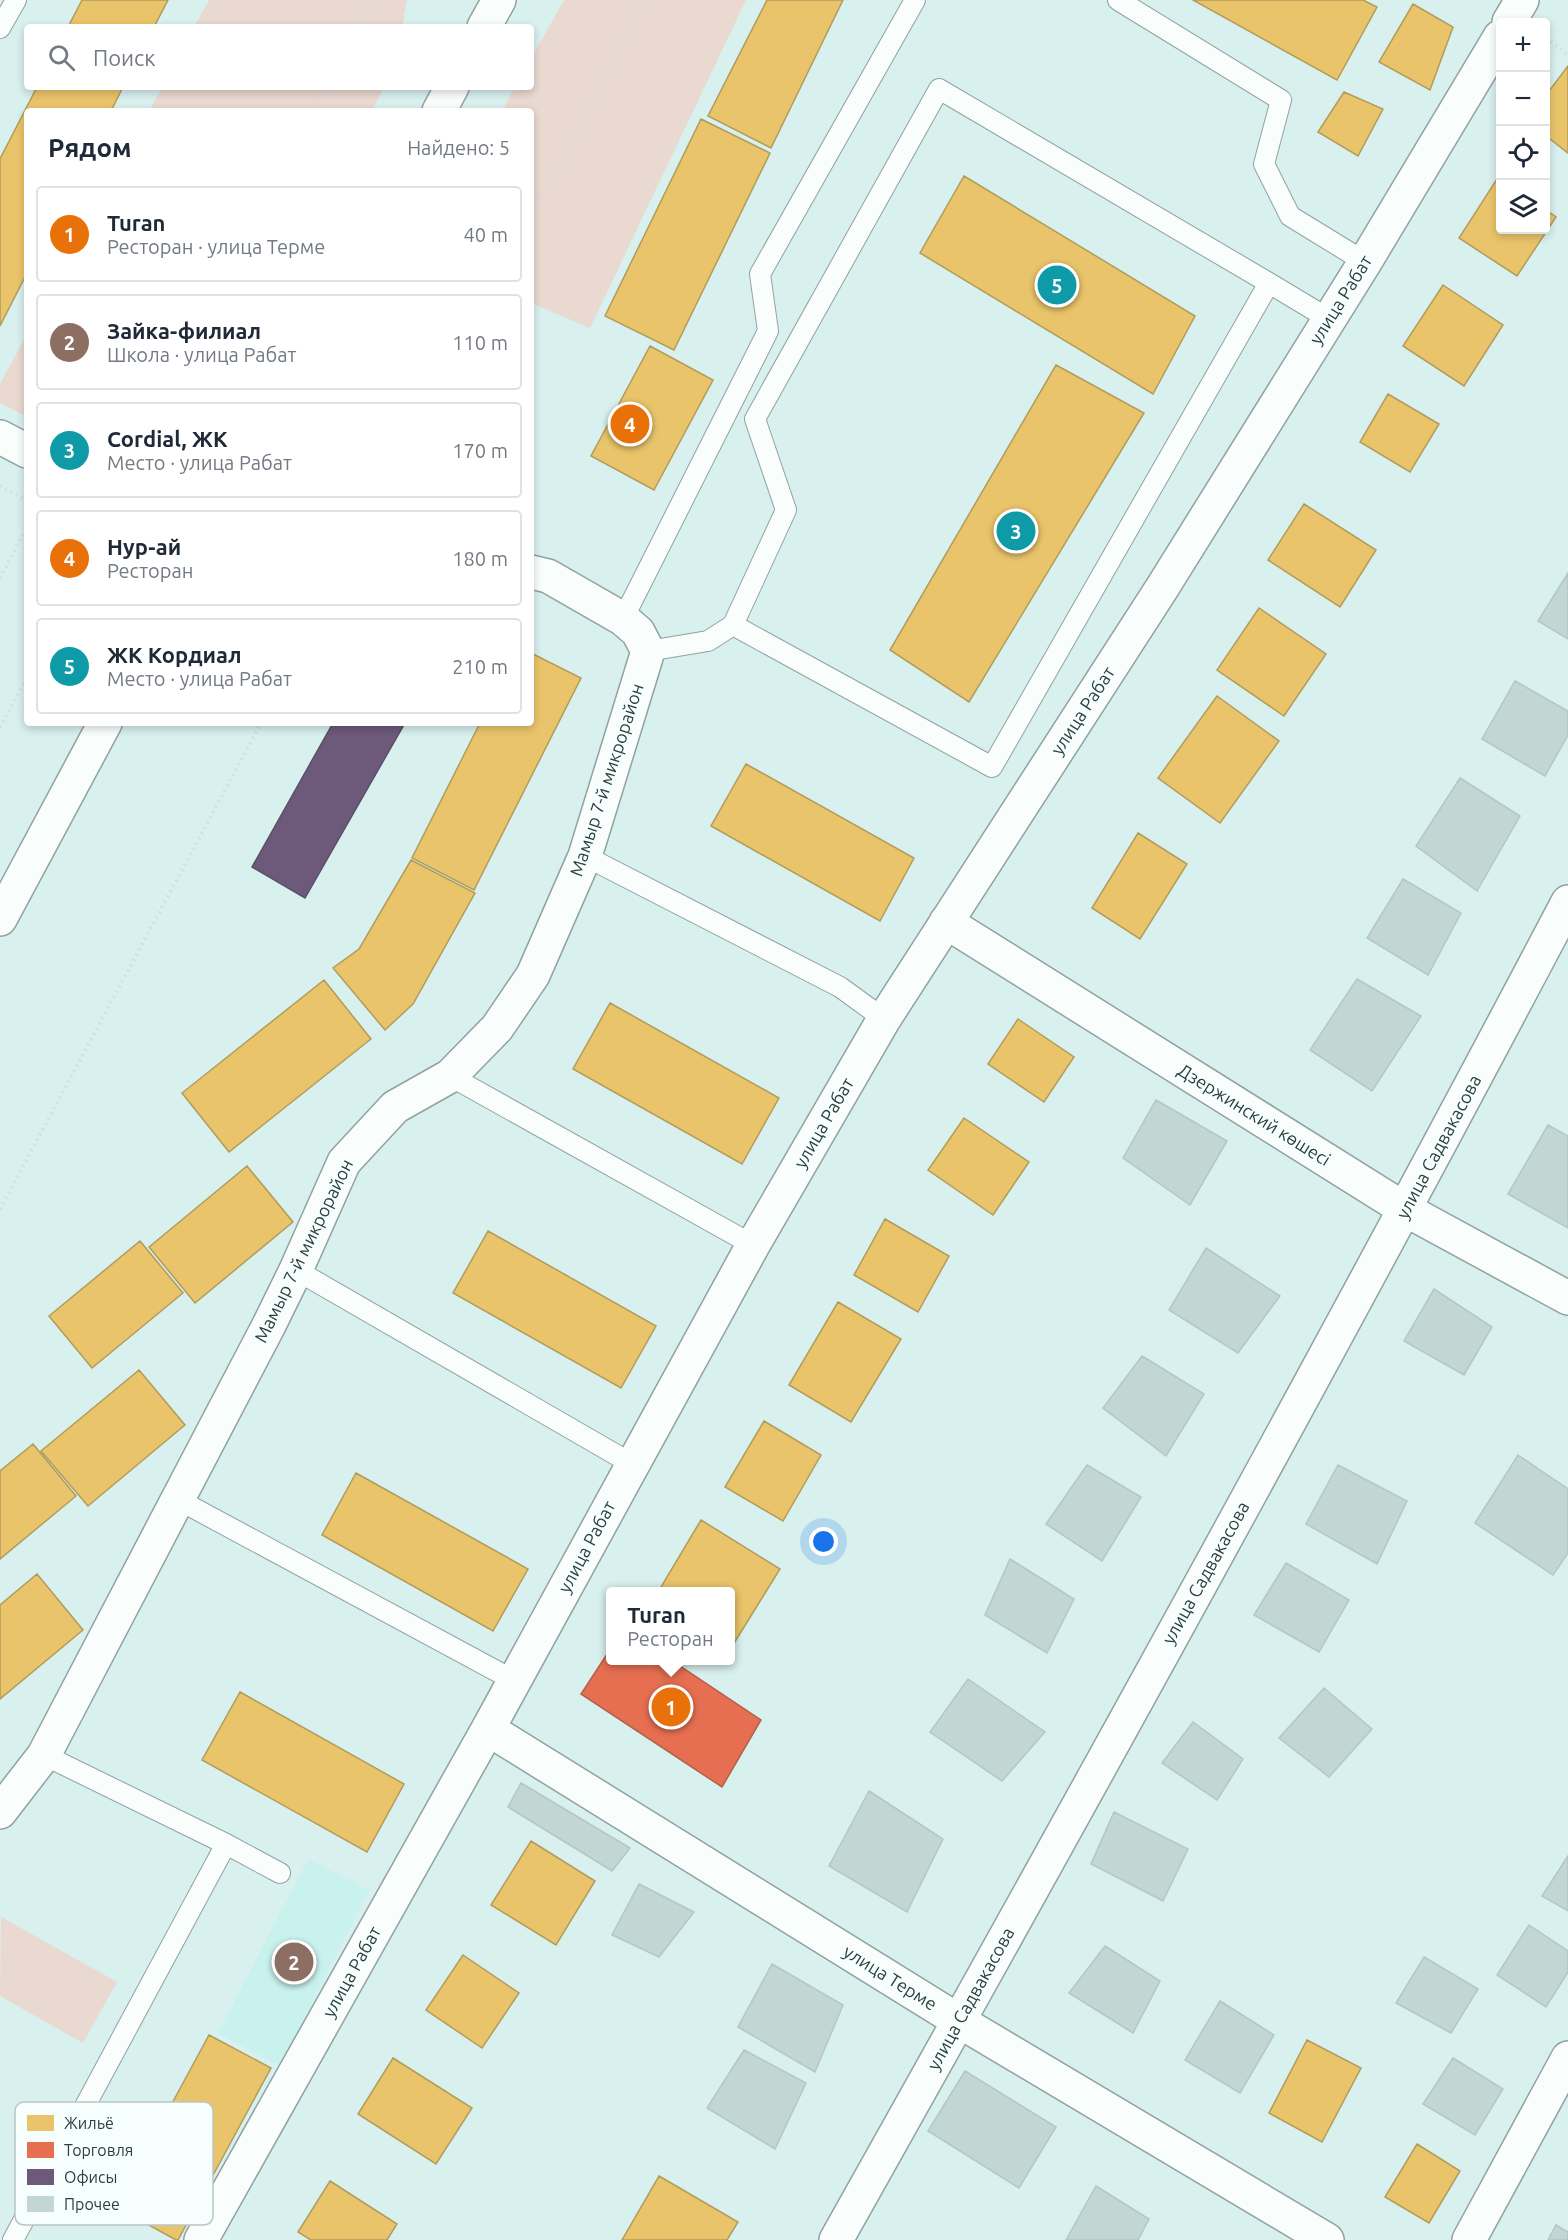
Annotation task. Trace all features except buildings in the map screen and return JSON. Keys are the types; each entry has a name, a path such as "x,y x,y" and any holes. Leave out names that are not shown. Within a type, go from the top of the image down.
{"street":[{"path":"486,24 499,0"},
{"path":"1511,18 1522,0"},
{"name":"улица Рабат","path":"213,2219 515,1681 753,1245 884,1019 1162,588 1365,262 1496,44"},
{"path":"441,108 450,90"},
{"path":"0,437 24,450"},
{"path":"534,573 548,576 623,619 638,632 648,651"},
{"name":"Мамыр 7-й микрорайон","path":"0,1812 44,1755 296,1270 344,1162 395,1107 450,1076 497,1028 533,975 585,856 648,651"},
{"path":"0,919 103,726"},
{"name":"улица Садвакасова","path":"836,2240 1406,1210 1568,902"},
{"name":"Дзержинский көшесі","path":"946,922 1406,1210 1568,1298"},
{"name":"улица Терме","path":"488,1729 959,2021 1327,2240"},
{"path":"1469,2240 1568,2058"},
{"name":"улица Рабат","path":"201,2240 209,2225"}],"lane":[{"path":"0,28 16,0"},
{"path":"623,619 768,331 760,274 915,0"},
{"path":"1118,0 1281,100 1264,164 1290,216 1365,262"},
{"path":"648,651 708,641 733,625 786,510 755,419 939,89 1329,319"},
{"path":"733,625 992,767 1269,283"},
{"path":"585,856 840,987 884,1019"},
{"path":"450,1076 753,1245"},
{"path":"296,1270 632,1464"},
{"path":"177,1499 515,1681"},
{"path":"44,1755 280,1873"},
{"path":"87,2102 226,1844"},
{"path":"13,2240 21,2225"}],"path":[{"path":"359,24 372,0"},
{"path":"534,210 647,0"},
{"path":"1550,42 1568,55"},
{"path":"315,108 324,90"},
{"path":"0,486 24,499"},
{"path":"0,578 24,533"},
{"path":"0,727 24,683"},
{"path":"0,1209 259,726"}],"shaded area":[{"path":"209,0 407,0 403,24 196,24"},
{"path":"564,0 746,0 590,328 534,304 534,108 504,108 513,90 534,90 534,54"},
{"path":"160,90 382,90 374,108 151,108"},
{"path":"24,340 24,415 0,403 0,384"},
{"path":"308,1859 369,1890 280,2066 218,2033"},
{"path":"1,1917 117,1982 83,2043 0,1996"}],"place":[{"name":"ЖК Кордиал","path":"1057,285"},
{"name":"Нур-ай","path":"630,424"},
{"name":"Cordial, ЖК","path":"1016,531"},
{"name":"Turan","path":"671,1707"},
{"name":"Зайка-филиал","path":"294,1962"}]}
